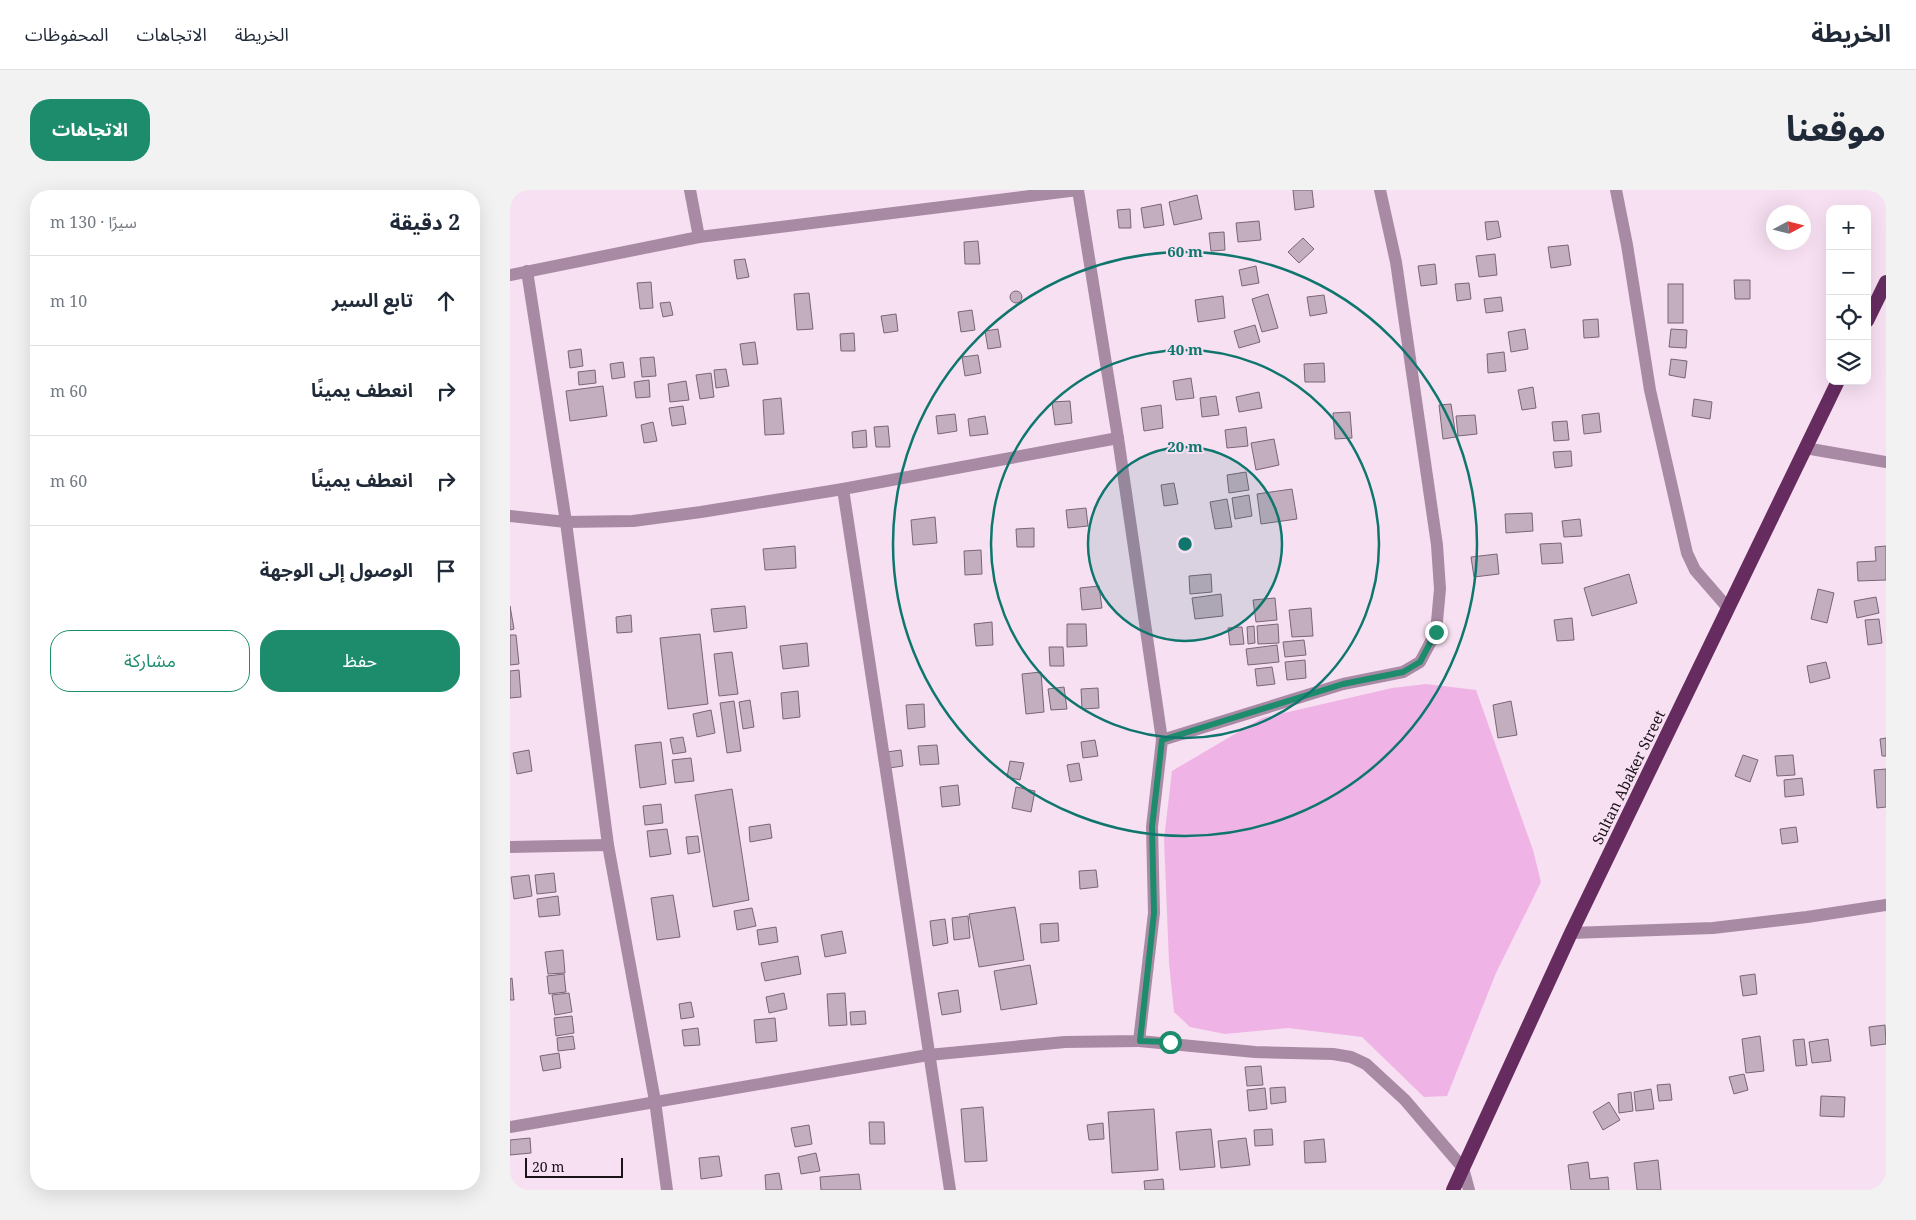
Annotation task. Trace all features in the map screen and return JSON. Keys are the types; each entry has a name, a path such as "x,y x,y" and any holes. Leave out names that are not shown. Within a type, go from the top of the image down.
{"highway":[{"path":"1871,314 1884,290"},
{"name":"Sultan Abaker Street","path":"1453,1190 1571,933 1836,385"}],"street":[{"path":"690,190 699,237"},
{"path":"510,275 699,237 1078,190 1118,438 1162,740 1152,827 1154,913 1140,1041"},
{"path":"1162,740 1343,684 1403,672 1420,662 1436,632 1440,589 1438,545 1397,272 1380,190"},
{"path":"1616,190 1650,390 1687,554 1695,570 1728,608"},
{"path":"527,272 566,522 608,845 655,1102 667,1190"},
{"path":"510,516 566,522 643,519 701,512 843,490 1118,438"},
{"path":"1805,448 1886,462"},
{"path":"843,490 950,1190"},
{"path":"510,848 608,845"},
{"path":"1571,933 1713,928 1886,905"},
{"path":"510,1126 928,1055 1065,1042 1140,1041 1255,1052 1333,1054 1366,1064 1405,1100 1463,1168 1469,1190"}],"shaded area":[{"path":"1426,684 1476,690 1533,850 1541,882 1496,973 1447,1096 1424,1097 1362,1037 1288,1028 1225,1034 1190,1027 1174,1012 1169,963 1164,839 1172,771 1262,718 1392,688"}],"building":[{"path":"1293,190 1312,190 1314,207 1295,210"},
{"path":"1197,195 1202,219 1174,225 1169,202"},
{"path":"1161,204 1164,225 1144,228 1141,208"},
{"path":"1130,209 1131,228 1119,228 1117,210"},
{"path":"1259,221 1261,240 1238,242 1236,223"},
{"path":"1498,221 1501,237 1487,240 1485,222"},
{"path":"1224,232 1225,250 1211,251 1209,233"},
{"path":"1303,238 1314,249 1299,263 1288,252"},
{"path":"978,241 980,264 965,264 964,242"},
{"path":"1568,245 1571,265 1551,268 1548,247"},
{"path":"1495,254 1497,275 1479,277 1476,256"},
{"path":"745,259 749,277 737,279 734,260"},
{"path":"1435,264 1437,284 1421,286 1418,266"},
{"path":"1256,266 1259,283 1242,286 1239,270"},
{"path":"1734,280 1750,280 1750,299 1735,299"},
{"path":"651,282 653,308 640,309 637,283"},
{"path":"1469,283 1471,299 1457,301 1455,284"},
{"path":"1668,284 1683,284 1683,323 1668,323"},
{"path":"1016,291 1022,297 1016,303 1010,297"},
{"path":"809,293 813,329 797,330 794,294"},
{"path":"1268,294 1278,328 1262,332 1252,299"},
{"path":"1324,295 1327,313 1310,316 1307,297"},
{"path":"1223,296 1225,318 1198,322 1195,300"},
{"path":"1501,297 1503,311 1486,313 1484,299"},
{"path":"670,302 673,315 663,317 660,303"},
{"path":"972,310 975,330 961,332 958,312"},
{"path":"896,314 898,331 884,333 881,316"},
{"path":"1598,319 1599,337 1584,338 1583,320"},
{"path":"1255,325 1260,342 1239,348 1234,331"},
{"path":"998,329 1001,347 988,349 985,331"},
{"path":"1525,329 1528,349 1511,352 1508,332"},
{"path":"1671,329 1687,330 1686,348 1669,347"},
{"path":"854,333 855,351 841,351 840,334"},
{"path":"755,342 758,364 743,365 740,344"},
{"path":"581,349 583,366 570,368 568,351"},
{"path":"1504,352 1506,371 1488,373 1487,354"},
{"path":"978,355 981,373 965,376 962,357"},
{"path":"654,357 656,376 642,377 640,358"},
{"path":"1671,359 1687,361 1685,378 1669,375"},
{"path":"623,362 625,377 612,379 610,364"},
{"path":"1324,363 1325,382 1305,382 1304,364"},
{"path":"726,369 729,386 716,388 714,370"},
{"path":"595,370 596,383 579,385 578,372"},
{"path":"711,373 714,397 700,399 696,375"},
{"path":"1191,378 1194,398 1176,400 1173,381"},
{"path":"649,380 650,397 636,398 634,382"},
{"path":"686,381 689,400 670,402 668,384"},
{"path":"603,386 607,416 570,421 566,391"},
{"path":"1533,387 1536,408 1522,410 1518,390"},
{"path":"1259,392 1262,408 1239,412 1236,397"},
{"path":"1216,396 1219,415 1202,417 1200,398"},
{"path":"781,398 784,434 765,435 763,400"},
{"path":"1694,399 1712,402 1710,419 1692,416"},
{"path":"1070,401 1072,423 1055,425 1052,402"},
{"path":"1451,404 1456,437 1443,439 1439,405"},
{"path":"1161,405 1163,428 1144,431 1141,408"},
{"path":"683,406 686,424 672,426 669,408"},
{"path":"1350,412 1352,438 1335,439 1333,413"},
{"path":"1599,413 1601,432 1584,434 1582,415"},
{"path":"955,414 957,431 938,434 936,416"},
{"path":"1475,415 1477,434 1458,436 1456,416"},
{"path":"985,416 988,434 970,436 968,419"},
{"path":"1567,421 1569,440 1554,441 1552,422"},
{"path":"653,422 657,441 644,443 641,425"},
{"path":"888,426 890,447 876,447 874,427"},
{"path":"1246,427 1248,446 1227,448 1225,430"},
{"path":"866,430 867,447 853,448 852,432"},
{"path":"1274,439 1279,465 1256,470 1251,443"},
{"path":"1571,451 1572,466 1555,468 1553,452"},
{"path":"1246,472 1249,490 1229,493 1227,475"},
{"path":"1174,483 1178,504 1164,506 1161,485"},
{"path":"1292,489 1297,519 1261,524 1257,494"},
{"path":"1249,495 1252,516 1235,519 1232,498"},
{"path":"1227,499 1232,527 1215,529 1210,502"},
{"path":"1086,508 1088,526 1068,528 1066,510"},
{"path":"1532,513 1533,531 1506,533 1505,514"},
{"path":"935,517 937,543 913,545 911,520"},
{"path":"1580,519 1582,536 1564,537 1562,521"},
{"path":"1034,528 1034,547 1017,547 1016,529"},
{"path":"1561,543 1563,563 1542,564 1540,544"},
{"path":"795,546 796,568 765,570 763,549"},
{"path":"1886,546 1886,580 1858,581 1857,562 1876,561 1875,547"},
{"path":"981,550 982,574 965,575 964,551"},
{"path":"1497,554 1499,574 1474,577 1471,557"},
{"path":"1211,574 1212,592 1190,594 1189,576"},
{"path":"1629,574 1637,603 1592,616 1584,588"},
{"path":"1099,586 1102,608 1082,610 1080,588"},
{"path":"1818,589 1834,593 1827,623 1811,619"},
{"path":"1221,594 1223,616 1195,619 1192,598"},
{"path":"1876,597 1879,613 1857,618 1854,601"},
{"path":"1275,598 1277,620 1256,622 1253,600"},
{"path":"510,606 514,629 510,630"},
{"path":"745,606 747,628 714,632 711,609"},
{"path":"1311,608 1313,636 1292,637 1289,610"},
{"path":"631,615 632,632 617,633 616,617"},
{"path":"1572,618 1574,640 1557,641 1554,620"},
{"path":"1879,619 1882,643 1868,645 1865,620"},
{"path":"992,622 993,645 976,646 974,624"},
{"path":"1067,624 1086,624 1087,646 1067,647"},
{"path":"1278,624 1279,643 1258,644 1257,626"},
{"path":"1254,626 1255,643 1248,644 1247,627"},
{"path":"1242,627 1244,644 1230,645 1228,628"},
{"path":"700,634 708,704 668,709 660,638"},
{"path":"510,635 516,635 519,664 510,665"},
{"path":"1304,640 1306,655 1285,657 1283,642"},
{"path":"807,643 809,666 783,669 780,646"},
{"path":"1277,645 1279,662 1248,665 1246,649"},
{"path":"1049,647 1063,647 1064,666 1050,666"},
{"path":"732,652 738,694 719,696 714,654"},
{"path":"1305,660 1306,678 1287,680 1285,662"},
{"path":"1826,662 1830,678 1810,683 1807,666"},
{"path":"1272,667 1275,684 1257,686 1255,669"},
{"path":"519,670 521,697 510,698 510,671"},
{"path":"1041,672 1044,712 1026,714 1022,674"},
{"path":"1064,687 1067,709 1051,710 1048,689"},
{"path":"1098,688 1099,708 1082,709 1081,689"},
{"path":"798,691 800,717 783,719 781,693"},
{"path":"750,700 754,727 743,729 739,702"},
{"path":"734,701 741,751 727,753 720,703"},
{"path":"1511,701 1517,735 1498,738 1493,705"},
{"path":"924,704 925,727 908,729 906,705"},
{"path":"711,710 715,733 697,737 693,714"},
{"path":"683,737 686,752 673,754 670,739"},
{"path":"1886,738 1886,756 1882,756 1880,739"},
{"path":"1095,740 1098,756 1083,758 1081,742"},
{"path":"661,742 666,784 640,788 635,745"},
{"path":"937,745 939,764 920,765 918,746"},
{"path":"529,750 532,771 517,774 513,753"},
{"path":"901,750 903,766 889,768 887,752"},
{"path":"1743,755 1758,760 1750,782 1735,776"},
{"path":"1793,755 1795,775 1777,776 1775,756"},
{"path":"691,758 694,781 675,783 672,760"},
{"path":"1010,761 1024,763 1020,780 1007,777"},
{"path":"1079,763 1082,780 1070,782 1067,765"},
{"path":"1886,769 1886,807 1877,808 1874,770"},
{"path":"1802,778 1804,795 1785,797 1784,780"},
{"path":"958,785 960,805 942,807 940,787"},
{"path":"1016,787 1035,791 1031,812 1012,808"},
{"path":"732,789 749,900 713,907 695,795"},
{"path":"661,804 663,823 645,825 643,806"},
{"path":"770,824 772,838 750,842 749,827"},
{"path":"1796,827 1798,842 1782,844 1780,829"},
{"path":"667,829 671,854 650,857 647,831"},
{"path":"698,836 700,852 688,854 686,837"},
{"path":"1096,870 1098,887 1080,889 1079,871"},
{"path":"554,873 556,892 537,894 535,875"},
{"path":"529,875 532,896 514,899 511,877"},
{"path":"673,895 680,937 657,940 651,898"},
{"path":"558,896 560,915 539,917 537,899"},
{"path":"1015,907 1024,960 979,967 969,914"},
{"path":"752,908 756,926 737,930 734,911"},
{"path":"968,916 970,938 954,940 952,918"},
{"path":"945,919 948,943 933,946 930,921"},
{"path":"1058,923 1059,941 1041,943 1040,924"},
{"path":"776,927 778,942 759,945 757,930"},
{"path":"842,931 846,953 825,957 821,935"},
{"path":"563,950 565,973 548,974 545,952"},
{"path":"798,956 801,974 765,981 761,963"},
{"path":"1030,965 1037,1004 1001,1010 994,971"},
{"path":"564,974 566,992 549,994 547,976"},
{"path":"1755,974 1757,994 1743,996 1740,976"},
{"path":"512,978 514,1000 510,1000 510,979"},
{"path":"958,990 961,1012 942,1015 938,993"},
{"path":"569,993 572,1012 555,1015 552,995"},
{"path":"784,993 787,1009 769,1013 766,997"},
{"path":"845,993 847,1025 829,1026 827,994"},
{"path":"691,1002 694,1017 681,1019 679,1004"},
{"path":"865,1011 866,1024 851,1025 850,1012"},
{"path":"572,1016 574,1033 556,1036 554,1018"},
{"path":"775,1018 777,1041 756,1043 754,1020"},
{"path":"1885,1025 1886,1044 1871,1046 1869,1027"},
{"path":"698,1028 700,1045 684,1046 682,1030"},
{"path":"573,1036 575,1049 558,1051 557,1038"},
{"path":"1760,1036 1764,1071 1746,1073 1742,1039"},
{"path":"1804,1039 1807,1065 1796,1066 1793,1040"},
{"path":"1828,1039 1831,1061 1812,1063 1809,1042"},
{"path":"559,1053 561,1068 543,1071 540,1056"},
{"path":"1261,1066 1263,1085 1247,1086 1245,1067"},
{"path":"1744,1074 1748,1090 1734,1094 1729,1077"},
{"path":"1670,1084 1672,1100 1659,1101 1657,1085"},
{"path":"1285,1087 1286,1102 1271,1104 1270,1088"},
{"path":"1265,1088 1267,1109 1249,1111 1247,1090"},
{"path":"1651,1089 1654,1109 1636,1111 1634,1092"},
{"path":"1631,1092 1633,1111 1619,1113 1618,1094"},
{"path":"1821,1096 1845,1097 1844,1117 1820,1116"},
{"path":"1609,1102 1620,1120 1603,1130 1593,1112"},
{"path":"983,1107 987,1161 965,1162 961,1109"},
{"path":"1154,1109 1158,1170 1112,1173 1108,1112"},
{"path":"869,1122 884,1122 885,1144 870,1144"},
{"path":"1103,1123 1104,1139 1089,1140 1087,1125"},
{"path":"809,1125 812,1144 795,1147 791,1128"},
{"path":"1211,1129 1215,1167 1180,1170 1176,1132"},
{"path":"1272,1129 1273,1145 1255,1146 1254,1130"},
{"path":"530,1138 531,1153 510,1155 510,1140"},
{"path":"1246,1138 1250,1165 1221,1168 1218,1141"},
{"path":"1324,1139 1326,1162 1305,1163 1304,1141"},
{"path":"816,1153 820,1171 801,1174 798,1157"},
{"path":"719,1156 722,1176 701,1179 699,1158"},
{"path":"1658,1160 1661,1190 1637,1190 1634,1163"},
{"path":"1588,1162 1590,1179 1608,1177 1609,1190 1571,1190 1568,1165"},
{"path":"779,1173 782,1190 766,1190 765,1175"},
{"path":"859,1174 861,1190 821,1190 820,1177"},
{"path":"1163,1179 1164,1190 1145,1190 1144,1181"}],"route":[{"path":"1170,1042 1140,1041 1154,913 1152,827 1162,740 1343,684 1403,672 1420,662 1436,632"}]}
